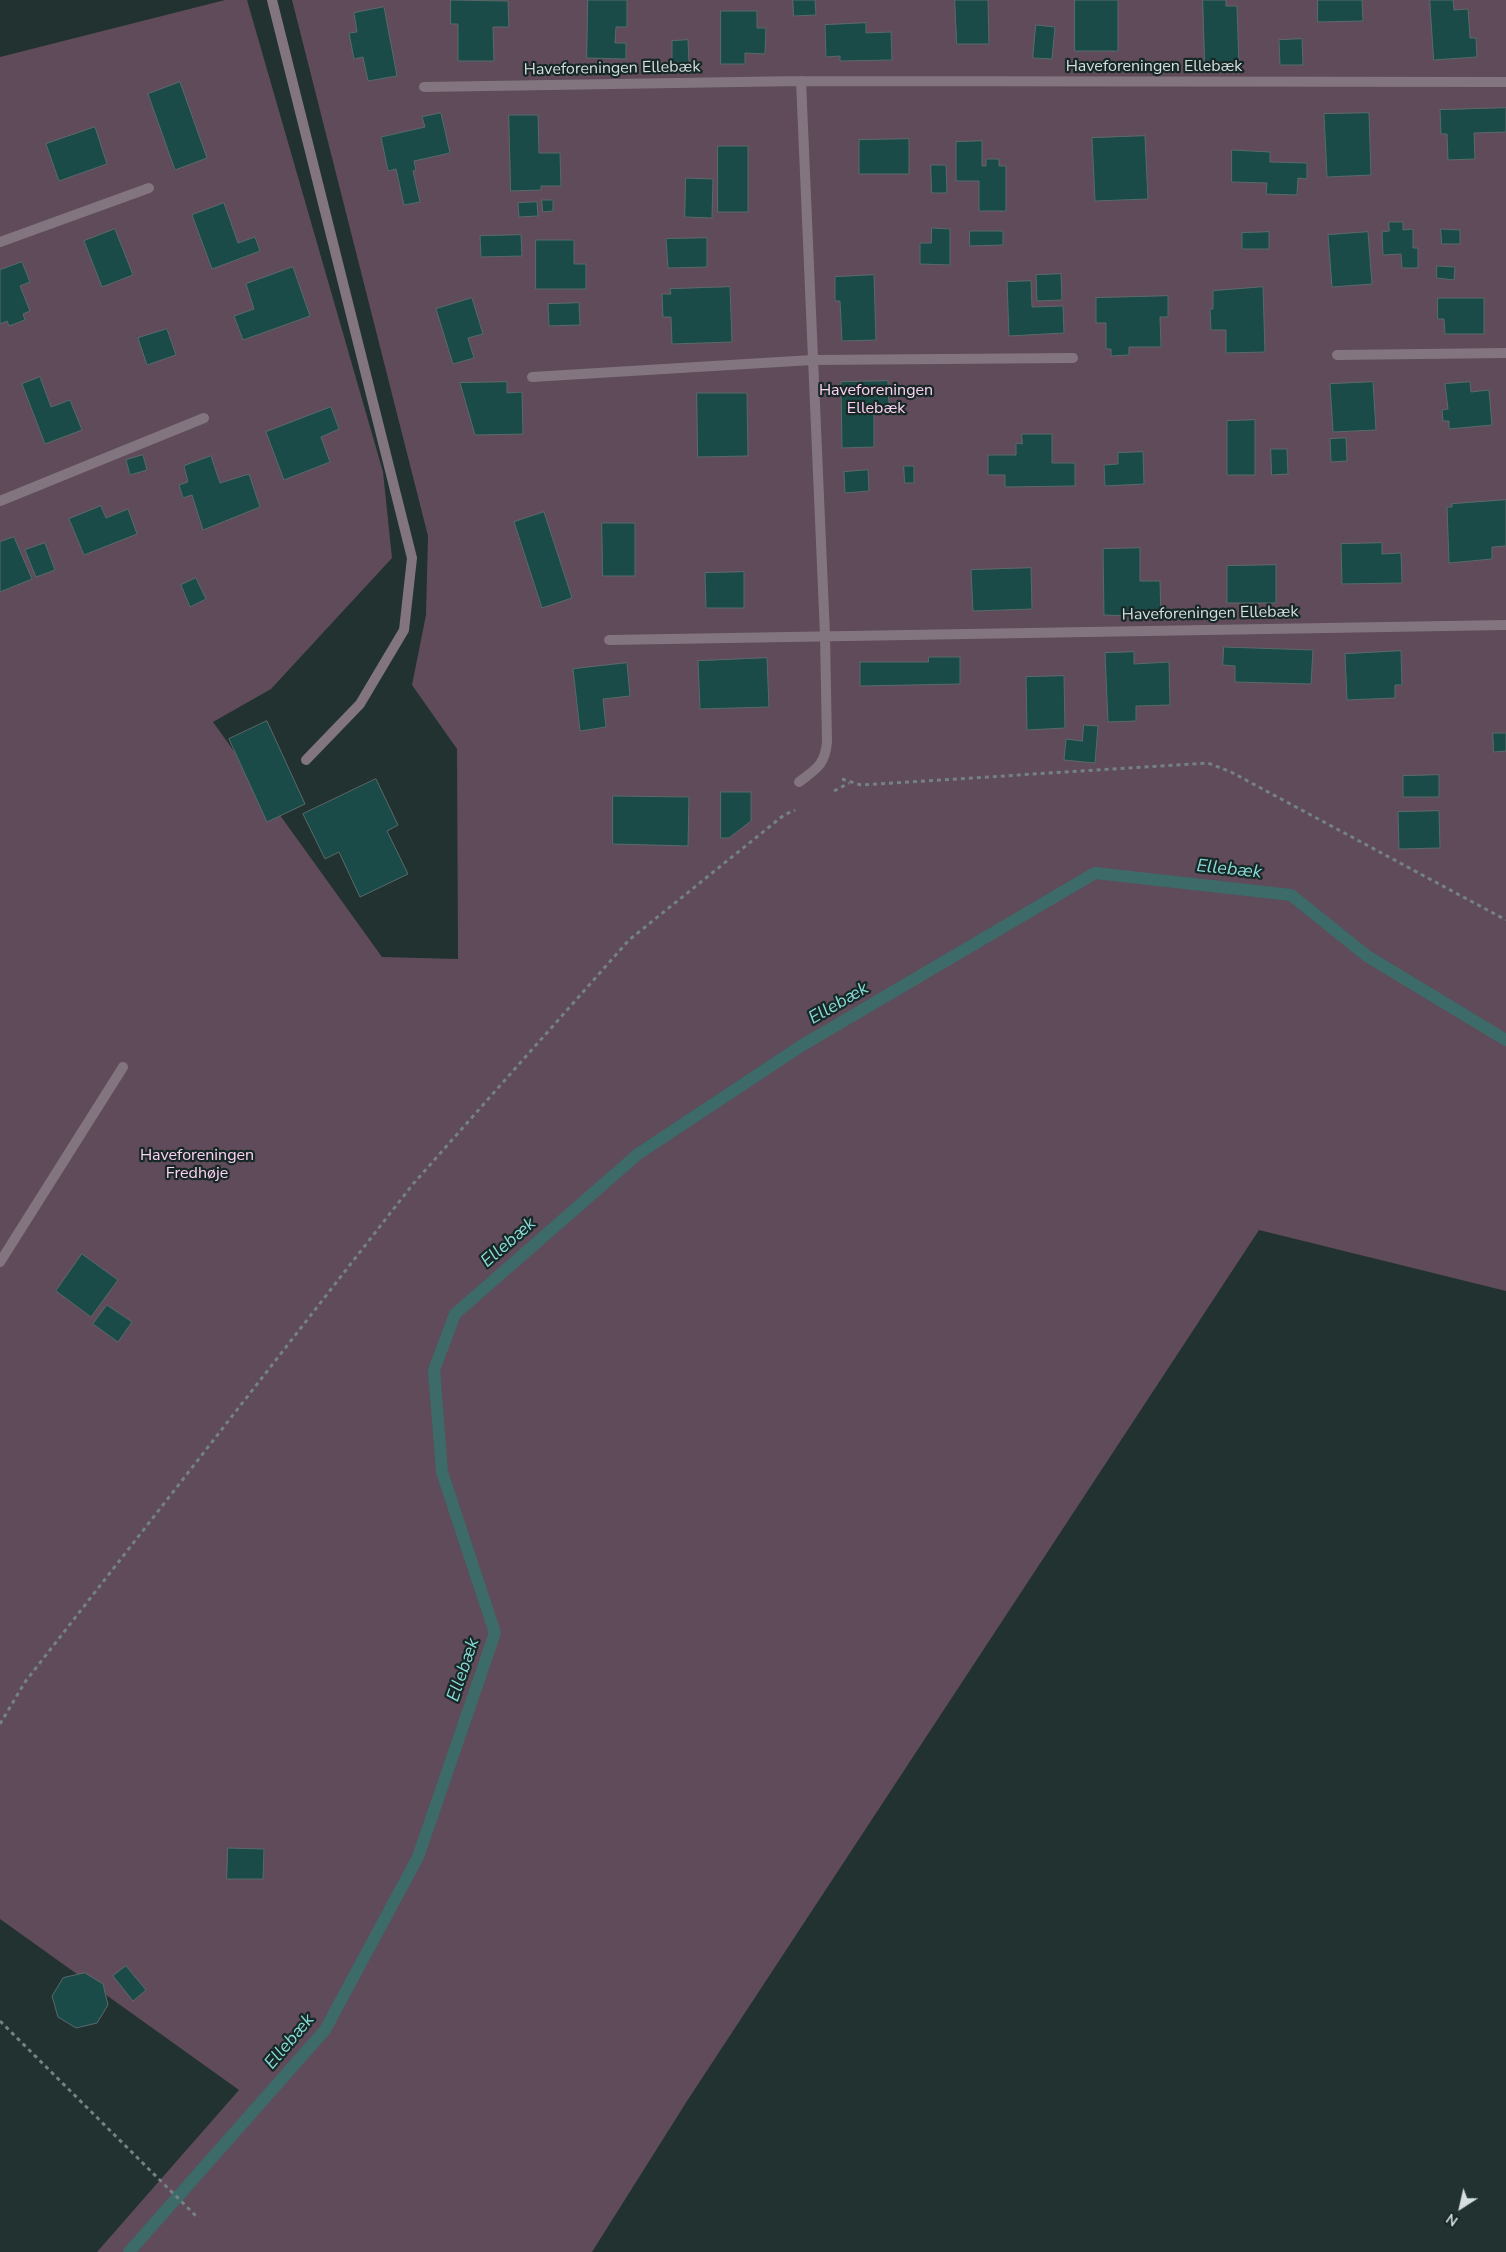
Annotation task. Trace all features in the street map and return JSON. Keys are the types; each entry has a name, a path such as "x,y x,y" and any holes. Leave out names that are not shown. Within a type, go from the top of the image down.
{"lane":[{"path":"272,0 412,558 404,630 360,704 306,760"},
{"path":"799,782 818,768 826,757 825,635 801,81"},
{"name":"Haveforeningen Ellebæk","path":"424,87 801,81 1506,82"},
{"path":"0,242 149,188"},
{"path":"1337,355 1506,353"},
{"path":"532,377 812,360 1073,358"},
{"path":"0,501 204,418"},
{"name":"Haveforeningen Ellebæk","path":"609,640 1506,625"},
{"path":"0,1262 123,1067"}],"path":[{"path":"826,757 834,772 849,783 861,786 1208,763 1231,772 1506,920"},
{"path":"833,791 849,783"},
{"path":"0,1724 25,1682 413,1184 629,940 784,815 800,807"},
{"path":"0,2020 197,2217"}],"green space":[{"name":"Haveforeningen Fredhøje","path":"225,0 247,0 383,472 392,558 271,689 213,722 382,957 458,959 457,749 412,685 426,615 428,536 292,0 1506,0 1506,1291 1259,1230 687,2101 592,2252 97,2252 239,2090 0,1919 0,57"}],"building":[{"path":"451,0 508,1 509,27 493,27 494,61 458,61 458,24 451,24"},
{"path":"588,0 627,0 627,27 616,27 615,43 626,43 626,59 587,58"},
{"path":"793,0 815,0 816,15 794,16"},
{"path":"955,0 988,0 989,44 957,44"},
{"path":"1075,0 1118,0 1118,51 1075,51"},
{"path":"1203,0 1226,0 1226,6 1237,6 1239,65 1205,66"},
{"path":"1318,0 1362,0 1363,21 1318,22"},
{"path":"1430,0 1453,0 1454,10 1468,9 1470,38 1476,38 1477,57 1434,60"},
{"path":"384,7 397,76 368,81 363,57 354,59 349,33 357,32 354,13"},
{"path":"721,11 757,11 757,28 766,28 765,54 745,53 745,64 721,64"},
{"path":"866,23 866,33 891,32 892,60 840,61 840,56 826,57 825,25"},
{"path":"1036,25 1055,27 1052,59 1033,58"},
{"path":"1302,39 1303,65 1280,65 1279,40"},
{"path":"688,40 689,64 672,65 672,41"},
{"path":"180,82 207,158 175,170 148,94"},
{"path":"1506,108 1506,132 1474,133 1475,159 1448,160 1447,134 1441,134 1440,110"},
{"path":"441,113 450,153 414,161 416,170 413,171 420,202 404,205 396,169 388,171 381,137 425,127 422,117"},
{"path":"1369,113 1371,175 1327,177 1324,114"},
{"path":"509,115 538,115 539,153 560,153 561,186 541,186 541,190 511,191"},
{"path":"95,127 107,164 59,181 46,144"},
{"path":"1145,136 1148,199 1095,201 1092,138"},
{"path":"909,139 909,174 859,174 859,140"},
{"path":"982,141 982,166 986,166 986,159 999,159 999,166 1006,166 1006,211 979,211 979,181 956,181 956,142"},
{"path":"718,146 748,146 748,212 718,212"},
{"path":"1232,150 1270,152 1270,162 1307,163 1307,179 1298,178 1297,195 1266,194 1267,183 1232,182"},
{"path":"931,165 946,165 947,193 932,193"},
{"path":"686,178 713,179 712,218 685,217"},
{"path":"542,200 553,200 553,211 543,212"},
{"path":"537,202 538,216 519,217 518,203"},
{"path":"224,203 238,243 255,237 260,251 212,269 192,215"},
{"path":"1389,222 1403,222 1403,230 1413,229 1413,248 1418,248 1418,268 1402,268 1401,254 1383,255 1382,232 1389,231"},
{"path":"932,228 950,229 950,265 920,264 920,243 931,243"},
{"path":"115,229 133,275 102,287 84,241"},
{"path":"1441,229 1460,230 1460,244 1442,244"},
{"path":"970,231 1003,231 1003,245 970,246"},
{"path":"1269,232 1269,249 1242,249 1242,233"},
{"path":"1368,232 1372,284 1332,287 1328,235"},
{"path":"521,235 522,256 481,257 480,236"},
{"path":"707,238 707,267 668,268 666,239"},
{"path":"536,240 574,240 574,264 586,264 586,289 536,289"},
{"path":"22,262 30,282 20,286 30,311 23,314 25,320 9,326 7,321 0,324 0,270"},
{"path":"1437,266 1455,267 1454,280 1437,278"},
{"path":"293,267 310,316 243,340 234,316 254,309 246,284"},
{"path":"1061,274 1062,300 1037,301 1036,275"},
{"path":"874,275 876,340 842,341 840,301 835,301 835,277"},
{"path":"1031,281 1032,307 1063,306 1064,333 1009,336 1007,282"},
{"path":"730,287 732,342 672,344 671,317 663,317 662,294 671,294 670,289"},
{"path":"1263,287 1265,352 1226,353 1226,330 1211,330 1210,309 1213,309 1213,291"},
{"path":"1168,296 1168,317 1160,317 1161,347 1129,347 1129,355 1111,356 1111,349 1106,349 1106,323 1096,323 1096,298"},
{"path":"472,298 483,334 468,338 474,358 453,364 436,309"},
{"path":"1438,298 1484,298 1484,334 1445,334 1444,319 1438,319"},
{"path":"579,303 580,325 549,326 548,304"},
{"path":"167,329 176,355 147,365 138,338"},
{"path":"40,377 51,407 70,400 82,430 45,444 22,384"},
{"path":"888,381 889,404 874,405 874,447 842,448 841,382"},
{"path":"507,382 507,393 522,392 523,434 475,435 460,383"},
{"path":"1373,382 1376,430 1333,432 1330,384"},
{"path":"1470,382 1471,392 1489,390 1492,425 1449,429 1449,421 1443,421 1442,410 1448,409 1445,384"},
{"path":"697,393 747,393 748,456 698,457"},
{"path":"331,407 339,429 321,437 330,462 284,480 266,432"},
{"path":"1255,420 1255,475 1227,475 1227,421"},
{"path":"1022,434 1052,434 1052,463 1075,463 1075,486 1005,487 1005,475 988,475 988,455 1016,455 1016,443 1022,444"},
{"path":"1346,438 1347,461 1331,462 1330,439"},
{"path":"1271,449 1287,449 1288,474 1272,475"},
{"path":"1143,452 1144,484 1105,486 1104,465 1118,464 1118,453"},
{"path":"143,455 147,470 130,475 126,460"},
{"path":"211,456 220,483 249,474 260,507 203,530 192,495 183,498 179,485 188,482 184,466"},
{"path":"904,466 914,466 914,483 905,483"},
{"path":"868,470 869,491 845,493 844,472"},
{"path":"1506,500 1506,546 1492,547 1492,559 1449,563 1447,507 1452,507 1452,504"},
{"path":"101,506 106,518 128,509 137,534 84,555 69,519"},
{"path":"544,512 572,598 542,608 514,522"},
{"path":"602,523 635,523 635,576 603,576"},
{"path":"14,537 32,579 0,592 0,542"},
{"path":"45,543 55,570 36,577 25,550"},
{"path":"1382,543 1382,554 1401,553 1402,583 1342,584 1341,544"},
{"path":"1140,548 1140,581 1160,581 1161,617 1104,615 1103,549"},
{"path":"1276,565 1276,603 1227,603 1227,566"},
{"path":"1031,568 1032,609 973,611 971,570"},
{"path":"744,572 744,608 706,608 705,573"},
{"path":"196,578 206,599 190,607 181,585"},
{"path":"1224,647 1313,650 1311,684 1235,682 1235,666 1223,665"},
{"path":"1401,651 1402,685 1395,685 1395,698 1347,700 1345,654"},
{"path":"1134,652 1134,664 1169,662 1170,705 1136,706 1136,721 1108,722 1105,653"},
{"path":"929,657 960,657 960,684 860,686 860,662 928,662"},
{"path":"767,658 769,707 700,709 698,661"},
{"path":"627,663 630,696 603,699 606,727 580,731 573,669"},
{"path":"1064,676 1065,728 1027,730 1026,677"},
{"path":"267,721 305,804 267,822 229,739"},
{"path":"1084,725 1098,726 1095,763 1064,760 1066,739 1082,741"},
{"path":"1493,733 1506,733 1506,751 1494,752"},
{"path":"1439,775 1439,797 1403,797 1403,776"},
{"path":"376,779 398,825 387,831 408,874 360,897 339,852 325,859 303,814"},
{"path":"721,792 751,792 751,821 729,838 721,838"},
{"path":"613,796 689,797 688,846 613,844"},
{"path":"1439,811 1440,848 1399,849 1398,812"},
{"path":"82,1254 118,1280 91,1317 56,1291"},
{"path":"107,1305 132,1322 118,1342 93,1324"},
{"path":"228,1848 264,1849 263,1879 227,1879"},
{"path":"126,1966 146,1990 133,2001 113,1976"},
{"path":"85,1973 103,1984 108,2005 97,2023 76,2028 58,2017 52,1996 63,1978"}],"waterway":[{"name":"Ellebæk","path":"129,2252 325,2030 418,1857 495,1633 442,1472 434,1370 455,1314 638,1154 801,1046 1095,873 1291,895 1367,956 1506,1040"}]}
